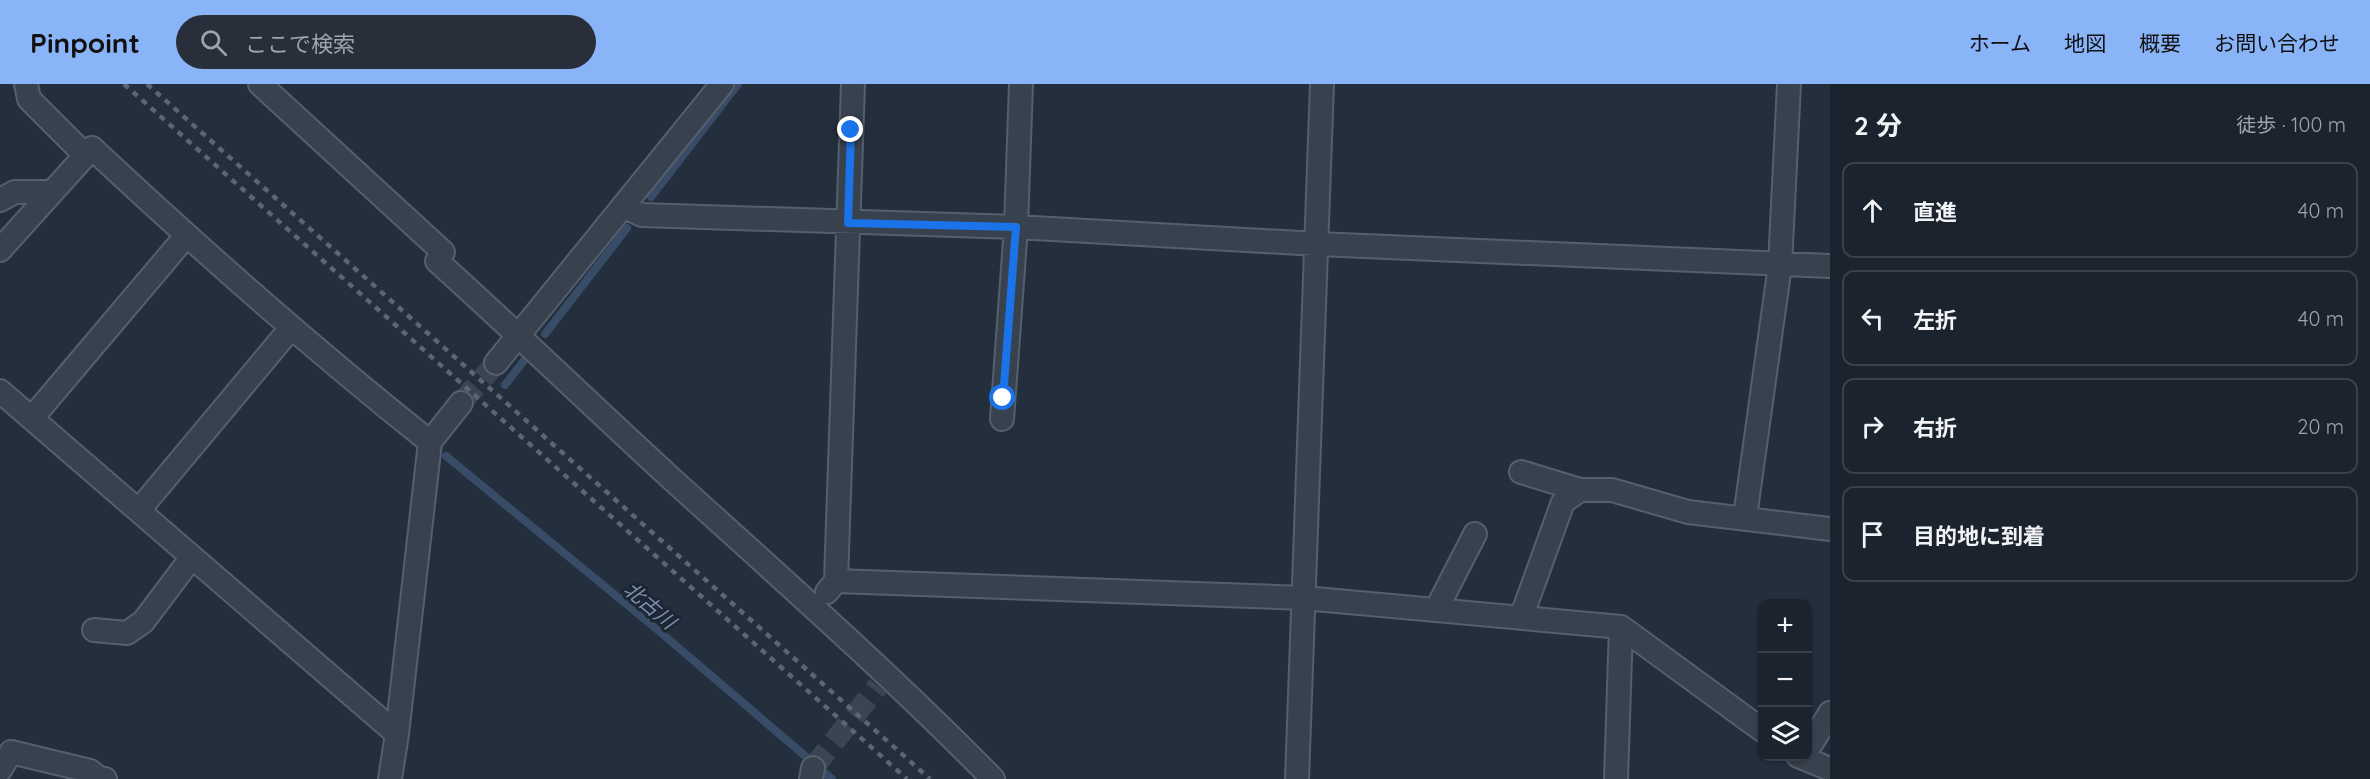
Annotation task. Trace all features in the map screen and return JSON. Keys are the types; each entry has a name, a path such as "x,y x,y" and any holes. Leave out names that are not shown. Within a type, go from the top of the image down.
{"street":[{"path":"26,84 28,99 85,155"},
{"path":"260,84 443,252 437,261 672,479 816,607 881,679 942,727 993,779"},
{"path":"496,363 722,84"},
{"path":"816,607 836,581 853,84"},
{"path":"1002,419 1016,227 1021,84"},
{"path":"1297,779 1322,84"},
{"path":"1745,517 1779,265 1789,84"},
{"path":"0,250 92,148 186,236 291,328 343,373 430,442"},
{"path":"0,200 15,192 52,192"},
{"path":"623,206 642,215 1016,227 1318,244 1830,266"},
{"path":"32,418 186,236"},
{"path":"139,510 291,328"},
{"path":"0,391 397,734"},
{"path":"390,779 430,442 461,403"},
{"path":"1521,472 1580,490 1612,490 1688,512 1745,517 1830,529"},
{"path":"1521,618 1563,502 1580,490"},
{"path":"1436,610 1475,534"},
{"path":"94,630 127,633 143,622 192,557"},
{"path":"836,581 1304,598 1621,627 1758,727"},
{"path":"1616,779 1621,627"},
{"path":"1812,741 1830,713"},
{"path":"0,771 11,752 90,771 99,778 105,779"},
{"path":"1812,760 1830,769"}],"waterway":[{"path":"651,197 738,84"},
{"path":"545,334 627,228"},
{"path":"505,385 525,359"},
{"name":"北古川","path":"446,456 659,631 832,779"}],"tunnel":[{"path":"461,403 496,363"},
{"path":"813,768 878,686"}],"railway":[{"path":"124,84 907,779"},
{"path":"147,84 930,779"}],"route":[{"path":"851,130 848,223 1016,227 1003,398"}]}
